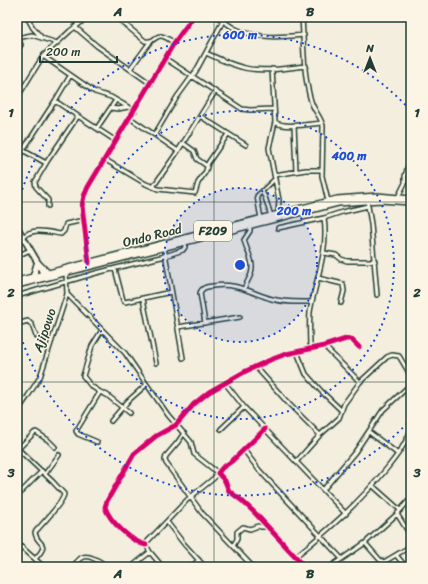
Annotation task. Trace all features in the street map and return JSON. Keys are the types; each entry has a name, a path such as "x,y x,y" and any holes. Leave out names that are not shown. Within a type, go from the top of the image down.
{"main road":[{"name":"Ondo Road","path":"17,285 43,276 328,201 364,196 411,199"},
{"name":"Ondo Road","path":"17,281 33,277 66,273 91,264 164,248 218,231 250,225 338,203 367,200 394,200 411,202"},
{"path":"37,262 43,276"},
{"path":"33,277 37,262"}],"street":[{"path":"27,17 33,28 42,38"},
{"path":"73,17 78,25"},
{"path":"17,98 43,56 88,17"},
{"path":"116,17 145,41 151,41"},
{"path":"96,274 91,264 84,220 82,206 84,196 104,159 151,84 174,43 193,17"},
{"path":"217,17 239,30 258,36 281,37 304,35"},
{"path":"302,17 311,102 322,123 322,170 323,182 328,201"},
{"path":"155,134 206,53 223,21"},
{"path":"75,27 97,46 151,84"},
{"path":"17,50 21,45 18,38 32,35 57,43"},
{"path":"130,69 151,41 160,35 174,43"},
{"path":"206,53 242,68 272,69 306,66"},
{"path":"43,56 95,92 116,100 134,111"},
{"path":"166,59 246,110 273,109"},
{"path":"272,69 273,109 275,122 269,148 278,200 278,214"},
{"path":"23,150 55,102 70,76"},
{"path":"154,187 216,92"},
{"path":"97,128 116,100"},
{"path":"55,102 116,141"},
{"path":"111,108 118,109 128,107"},
{"path":"48,206 47,198 35,184 46,163 78,116"},
{"path":"200,116 246,145"},
{"path":"130,118 178,151"},
{"path":"275,122 280,125 322,123"},
{"path":"127,123 136,123"},
{"path":"294,125 296,171"},
{"path":"104,159 158,189 195,193 198,183 206,172 207,166 228,134"},
{"path":"184,143 194,151 197,159 207,166"},
{"path":"17,147 46,163"},
{"path":"398,197 405,183 405,176 411,156"},
{"path":"274,175 296,171 322,170"},
{"path":"261,219 257,198 275,180"},
{"path":"262,192 271,216"},
{"path":"367,200 375,261 377,295"},
{"path":"278,228 324,218 368,206"},
{"path":"310,349 310,319 312,302 324,253 324,218"},
{"path":"23,237 27,233 33,231 61,234 64,231 66,224 84,220"},
{"path":"244,289 251,273 248,249 244,240 250,232 250,225"},
{"path":"17,227 37,262 43,276"},
{"path":"17,296 166,256 183,250 185,247 185,242"},
{"path":"164,248 183,358"},
{"path":"17,250 21,254"},
{"path":"17,256 30,250"},
{"path":"324,253 336,255 347,262 375,261"},
{"path":"115,269 124,301 143,299 172,292"},
{"name":"Ajipowo","path":"18,410 40,377 67,294 66,273"},
{"path":"318,278 343,284 344,291 341,303"},
{"path":"205,323 200,297 201,290 203,288 218,285 244,289 281,301 312,302"},
{"path":"67,294 125,353 146,385 176,425 191,442 194,454 225,481 229,491 242,500 305,567"},
{"path":"143,299 156,363"},
{"path":"178,327 240,317"},
{"path":"17,324 28,321 32,325 36,336"},
{"path":"102,330 92,346 82,375 91,386 107,395 129,414"},
{"path":"161,565 150,552 146,544 135,541 114,523 107,513 105,505 134,454 156,436 176,425 194,404 209,392 255,366 286,354 349,339 359,348"},
{"path":"324,346 360,382"},
{"path":"298,352 306,374 342,411"},
{"path":"296,462 320,435 339,418 344,404 360,382 384,360 392,355 399,356 411,376"},
{"path":"261,364 261,372"},
{"path":"255,366 289,404 320,435"},
{"path":"225,383 244,407 346,514"},
{"path":"323,490 345,465 383,410 411,384"},
{"path":"111,421 122,407 146,385"},
{"path":"97,442 78,434 76,431 100,392"},
{"path":"221,429 244,407"},
{"path":"146,544 191,497 214,478 222,468 244,450 265,428"},
{"path":"296,556 346,514 372,486 398,454 411,430"},
{"path":"35,558 42,551 43,546 43,543 37,538 36,532 64,496 63,492 42,471 17,449 36,432 55,447"},
{"path":"369,432 398,454"},
{"path":"184,434 166,456 165,460 202,513 253,567"},
{"path":"244,450 259,470 342,559"},
{"path":"45,474 59,455"},
{"path":"17,496 42,471"},
{"path":"372,486 400,510"},
{"path":"330,567 365,543 397,514 411,498"},
{"path":"397,514 407,530"},
{"path":"167,522 205,567"},
{"path":"233,546 237,539 237,532 243,527 250,529 256,526 261,528 268,526"},
{"path":"17,543 44,567"},
{"path":"365,543 382,561 385,562 411,546"},
{"path":"135,564 150,552"},
{"path":"396,555 406,567"},
{"path":"73,567 81,558 84,557 98,560 106,567"},
{"path":"191,567 198,560"}],"cycle path":[{"path":"89,263 82,206 84,196 174,43 193,17"},
{"path":"146,545 134,540 122,530 107,513 105,507 134,454 156,436 176,425 194,404 209,392 246,371 286,354 324,346 346,339 351,339 359,347"},
{"path":"265,429 218,473 225,481 229,491 254,512 305,567"}]}
